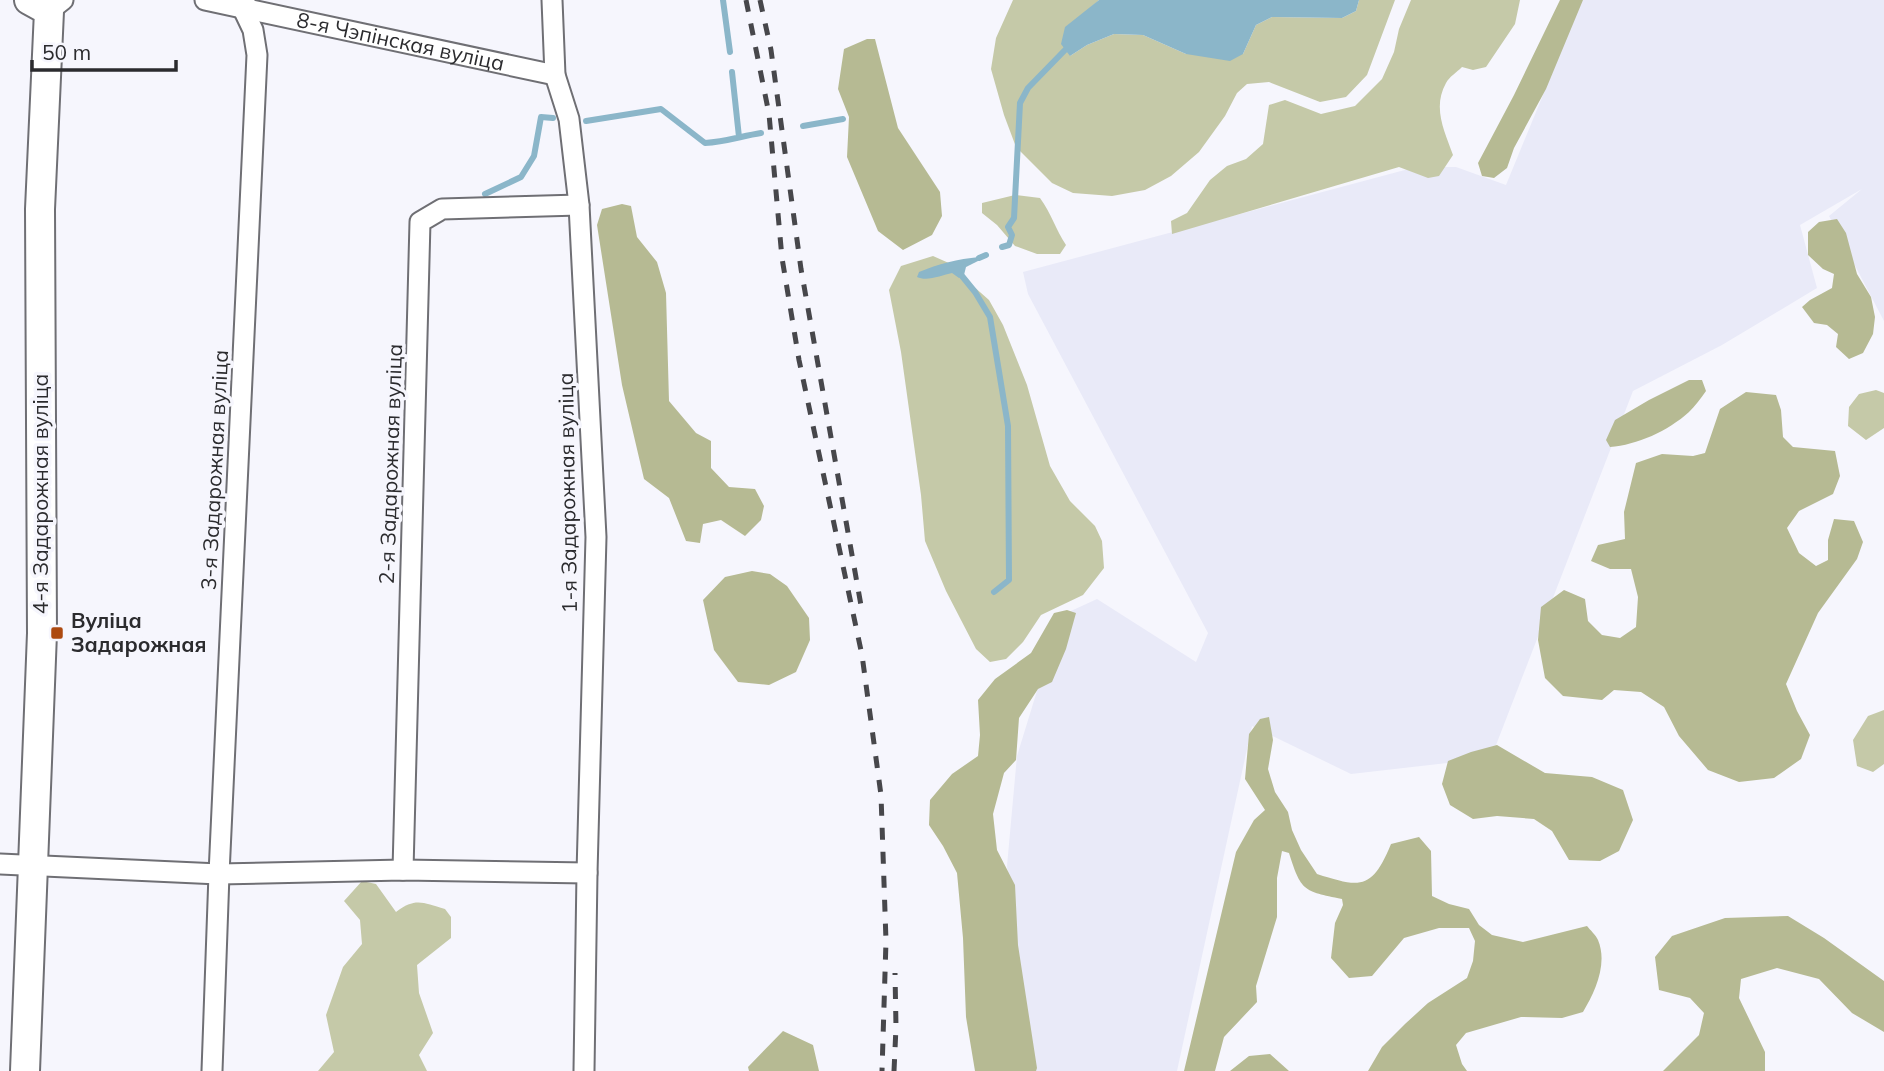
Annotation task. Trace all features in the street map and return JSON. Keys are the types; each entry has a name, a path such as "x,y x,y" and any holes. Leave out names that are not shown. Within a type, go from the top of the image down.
{"main road":[{"name":"4-я Задарожная вуліца","path":"25,1071 42,633 40,209 48,3"}],"street":[{"name":"8-я Чэпінская вуліца","path":"205,0 244,4 555,75"},
{"name":"1-я Задарожная вуліца","path":"552,0 555,75 569,119 579,205 596,537 584,1071"},
{"name":"3-я Задарожная вуліца","path":"212,1071 257,55 253,30 244,4"},
{"name":"2-я Задарожная вуліца","path":"402,870 420,222 442,209 579,205"},
{"path":"0,864 219,874 402,870 587,873"}],"shaded area":[{"path":"1582,0 1884,0 1884,321 1829,216 1862,189 1800,225 1817,288 1722,345 1633,391 1491,758 1351,774 1252,726 1177,1071 1030,1071 1007,866 1017,756 1060,616 1097,599 1196,662 1208,633 1028,294 1023,272 1416,167 1456,167 1506,185"}],"green space":[{"path":"1013,0 1099,0 1087,11 1070,56 1087,45 1114,34 1143,35 1186,54 1243,54 1256,25 1272,17 1342,18 1356,11 1359,0 1395,0 1367,75 1346,97 1320,102 1269,82 1247,84 1237,93 1225,116 1199,152 1171,176 1145,190 1112,196 1073,193 1052,183 1016,147 991,69 996,38"},
{"path":"1411,0 1520,0 1515,24 1486,67 1473,70 1462,67 1446,83 1440,111 1453,155 1439,176 1428,178 1399,167 1172,234 1171,221 1187,213 1210,180 1227,166 1246,159 1263,144 1269,105 1285,100 1321,114 1355,106 1382,79"},
{"path":"1560,0 1583,0 1546,89 1514,148 1507,168 1494,178 1482,176 1478,163"},
{"path":"867,39 875,39 898,128 940,192 942,216 932,235 903,250 878,231 847,157 849,117 838,89 844,49"},
{"path":"1015,195 1040,198 1066,245 1060,254 1037,254 1015,246 997,225 982,213 982,203"},
{"path":"622,204 631,206 637,237 657,262 666,293 669,401 696,433 711,441 711,468 729,487 755,489 764,506 761,520 745,536 721,520 703,524 700,543 686,541 669,498 644,479 622,385 597,225 602,209"},
{"path":"1837,219 1846,233 1857,274 1871,297 1875,317 1873,334 1863,353 1849,359 1836,347 1838,334 1827,325 1814,323 1802,307 1832,288 1834,274 1823,269 1808,255 1808,232 1819,222"},
{"path":"933,256 951,264 989,300 1003,325 1027,385 1050,466 1070,501 1095,526 1102,541 1104,568 1083,595 1041,615 1023,642 1006,659 990,662 976,649 946,591 925,541 901,352 889,290 901,266"},
{"path":"1689,380 1702,380 1706,391 1689,412 1652,436 1610,447 1606,440 1615,420"},
{"path":"1876,390 1884,393 1884,428 1866,440 1848,426 1849,407 1859,394"},
{"path":"1746,392 1776,395 1781,410 1783,437 1793,447 1835,451 1840,476 1833,494 1799,511 1787,528 1799,553 1816,566 1828,560 1828,540 1834,519 1854,521 1863,542 1857,559 1818,613 1786,684 1810,735 1801,759 1774,778 1739,782 1708,770 1679,736 1664,707 1641,692 1614,690 1602,700 1563,696 1545,678 1538,640 1541,607 1564,590 1585,599 1588,621 1602,635 1620,638 1636,627 1638,597 1631,569 1610,569 1591,561 1598,545 1625,539 1624,512 1636,463 1662,454 1693,456 1705,453 1720,409"},
{"path":"752,571 770,574 787,586 809,618 810,640 796,672 769,685 738,682 714,650 703,600 725,577"},
{"path":"1067,610 1076,613 1066,649 1052,682 1038,689 1019,718 1016,760 1004,773 993,814 997,850 1015,885 1018,945 1037,1068 1036,1071 975,1071 966,1017 957,873 929,825 930,800 952,774 978,756 978,700 995,679 1031,653 1054,613"},
{"path":"1884,710 1884,764 1873,772 1857,766 1853,740 1868,716"},
{"path":"1269,717 1273,740 1268,769 1275,792 1288,812 1301,850 1317,874 1344,882 1363,882 1378,870 1391,844 1419,837 1431,851 1432,896 1469,909 1479,925 1492,935 1523,942 1587,926 1598,940 1602,959 1596,987 1583,1012 1562,1018 1521,1017 1466,1033 1456,1045 1467,1071 1368,1071 1382,1047 1405,1024 1428,1003 1467,978 1473,961 1475,941 1469,928 1439,928 1404,938 1372,976 1349,978 1331,958 1335,923 1343,905 1342,899 1319,894 1305,887 1297,875 1289,853 1282,851 1277,878 1277,917 1256,986 1257,1002 1224,1037 1215,1071 1184,1071 1236,852 1254,820 1265,810 1245,779 1249,734 1260,719"},
{"path":"1497,745 1545,773 1592,777 1623,790 1633,820 1619,851 1600,861 1569,860 1552,831 1534,819 1497,816 1473,819 1450,805 1442,784 1448,761"},
{"path":"362,881 376,884 396,912 409,904 425,903 445,909 451,917 451,938 417,965 419,993 433,1033 419,1055 427,1071 318,1071 334,1052 326,1015 343,967 362,944 360,920 344,901"},
{"path":"1788,916 1884,981 1884,1032 1852,1013 1819,979 1777,968 1741,979 1739,998 1765,1052 1765,1071 1663,1071 1699,1035 1704,1013 1690,998 1659,990 1655,957 1672,936 1725,918"},
{"path":"783,1031 813,1045 819,1071 749,1071 748,1067"},
{"path":"1270,1054 1289,1071 1230,1071 1249,1056"}],"water":[{"path":"1099,0 1359,0 1356,11 1342,18 1272,17 1256,25 1243,54 1230,61 1186,54 1143,35 1114,34 1087,45 1070,56 1061,44 1065,27"},
{"path":"979,257 980,260 966,267 964,275 959,278 952,273 930,278 917,277 919,272 933,267"}],"waterway":[{"path":"723,0 730,52"},
{"path":"1002,247 1009,245 1012,235 1008,227 1014,218 1020,103 1028,88 1065,50"},
{"path":"732,72 739,137"},
{"path":"586,121 661,109 705,143 761,133"},
{"path":"485,194 521,177 534,156 541,117 553,118"},
{"path":"803,126 843,119"},
{"path":"979,258 986,255"},
{"path":"962,276 990,317 1008,426 1009,580 994,592"}],"railway":[{"path":"746,0 769,114 782,258 799,360 862,655 881,795 886,941 882,1071"},
{"path":"760,0 771,50 801,269 862,611"},
{"path":"894,1071 895,973"}],"place":[{"name":"Вуліца Задарожная","path":"57,633"}]}
